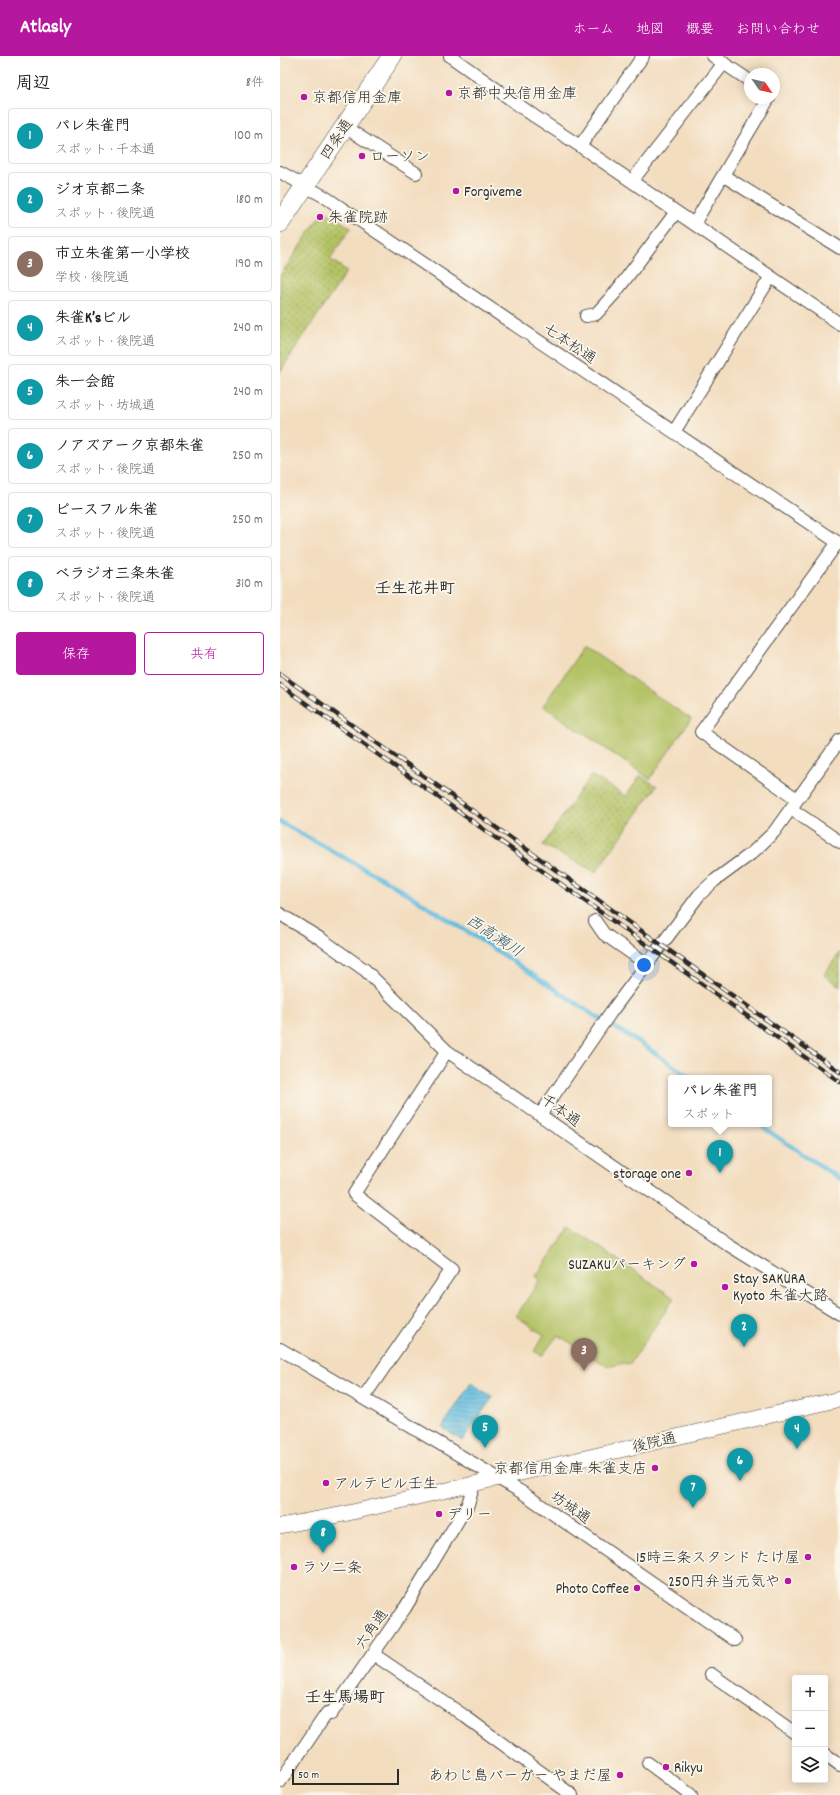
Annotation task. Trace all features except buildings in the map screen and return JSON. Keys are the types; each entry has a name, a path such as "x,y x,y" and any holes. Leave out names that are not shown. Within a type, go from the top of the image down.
{"main road":[{"name":"四条通","path":"280,223 392,56"}],"street":[{"path":"450,56 534,116 632,181 770,278 840,324"},
{"path":"580,146 643,56"},
{"path":"713,56 744,78"},
{"path":"632,181 724,63"},
{"path":"694,224 766,104"},
{"path":"345,127 416,173"},
{"name":"七本松通","path":"280,172 304,187 325,197 839,543"},
{"path":"724,176 840,248"},
{"path":"586,316 596,314 610,299 676,212"},
{"path":"674,432 770,278"},
{"path":"839,543 701,732 794,804 840,842"},
{"path":"540,1115 606,1019 699,895 764,843 840,740"},
{"name":"千本通","path":"280,914 321,939 365,970 447,1051 728,1244 840,1314"},
{"path":"595,921 604,934 647,964"},
{"path":"363,1398 452,1269 354,1194 447,1051"},
{"name":"坊城通","path":"280,1349 523,1493 734,1640"},
{"name":"後院通","path":"280,1526 474,1484 840,1399"},
{"name":"六角通","path":"280,1782 327,1713 331,1714 405,1608 468,1504 474,1484"},
{"path":"374,1654 463,1715 572,1795"},
{"path":"711,1674 792,1731"},
{"path":"828,1756 840,1764"},
{"path":"648,1763 691,1795"}],"green space":[{"path":"324,210 351,228 330,259 347,271 280,372 280,276"},
{"path":"584,646 691,719 650,779 543,706"},
{"path":"591,775 626,796 640,776 657,786 596,872 543,845"},
{"path":"840,952 840,987 824,975"},
{"path":"570,1227 674,1298 630,1364 624,1363 608,1367 558,1335 542,1356 534,1351 544,1335 516,1316 540,1280 536,1276"}],"water":[{"path":"471,1383 493,1397 462,1441 442,1427"}],"waterway":[{"name":"西高瀬川","path":"280,822 390,883 487,944 592,1014 639,1042 687,1075"},
{"name":"西高瀬川","path":"762,1127 840,1179"}],"railway":[{"path":"280,674 840,1072"},
{"path":"280,685 840,1082"}],"place":[{"name":"京都中央信用金庫","path":"449,93"},
{"name":"京都信用金庫","path":"304,97"},
{"name":"ローソン","path":"362,156"},
{"name":"Forgiveme","path":"456,191"},
{"name":"朱雀院跡","path":"320,217"},
{"name":"storage one","path":"689,1173"},
{"name":"パレ朱雀門","path":"720,1173"},
{"name":"SUZAKUパーキング","path":"694,1264"},
{"name":"Stay SAKURA Kyoto 朱雀大路","path":"725,1287"},
{"name":"ジオ京都二条","path":"744,1347"},
{"name":"市立朱雀第一小学校","path":"584,1371"},
{"name":"朱一会館","path":"485,1448"},
{"name":"朱雀K’sビル","path":"797,1449"},
{"name":"京都信用金庫 朱雀支店","path":"655,1468"},
{"name":"ノアズアーク京都朱雀","path":"740,1481"},
{"name":"アルテビル壬生","path":"326,1483"},
{"name":"ピースフル朱雀","path":"693,1508"},
{"name":"デリー","path":"439,1514"},
{"name":"ベラジオ三条朱雀","path":"323,1553"},
{"name":"15時三条スタンド たけ屋","path":"808,1557"},
{"name":"ラソ二条","path":"294,1567"},
{"name":"250円弁当元気や","path":"788,1581"},
{"name":"Photo Coffee","path":"637,1588"},
{"name":"Rikyu","path":"666,1767"},
{"name":"あわじ島バーガー やまだ屋","path":"620,1775"}],"district":[{"name":"壬生花井町","path":"415,587"},
{"name":"壬生馬場町","path":"345,1696"}]}
